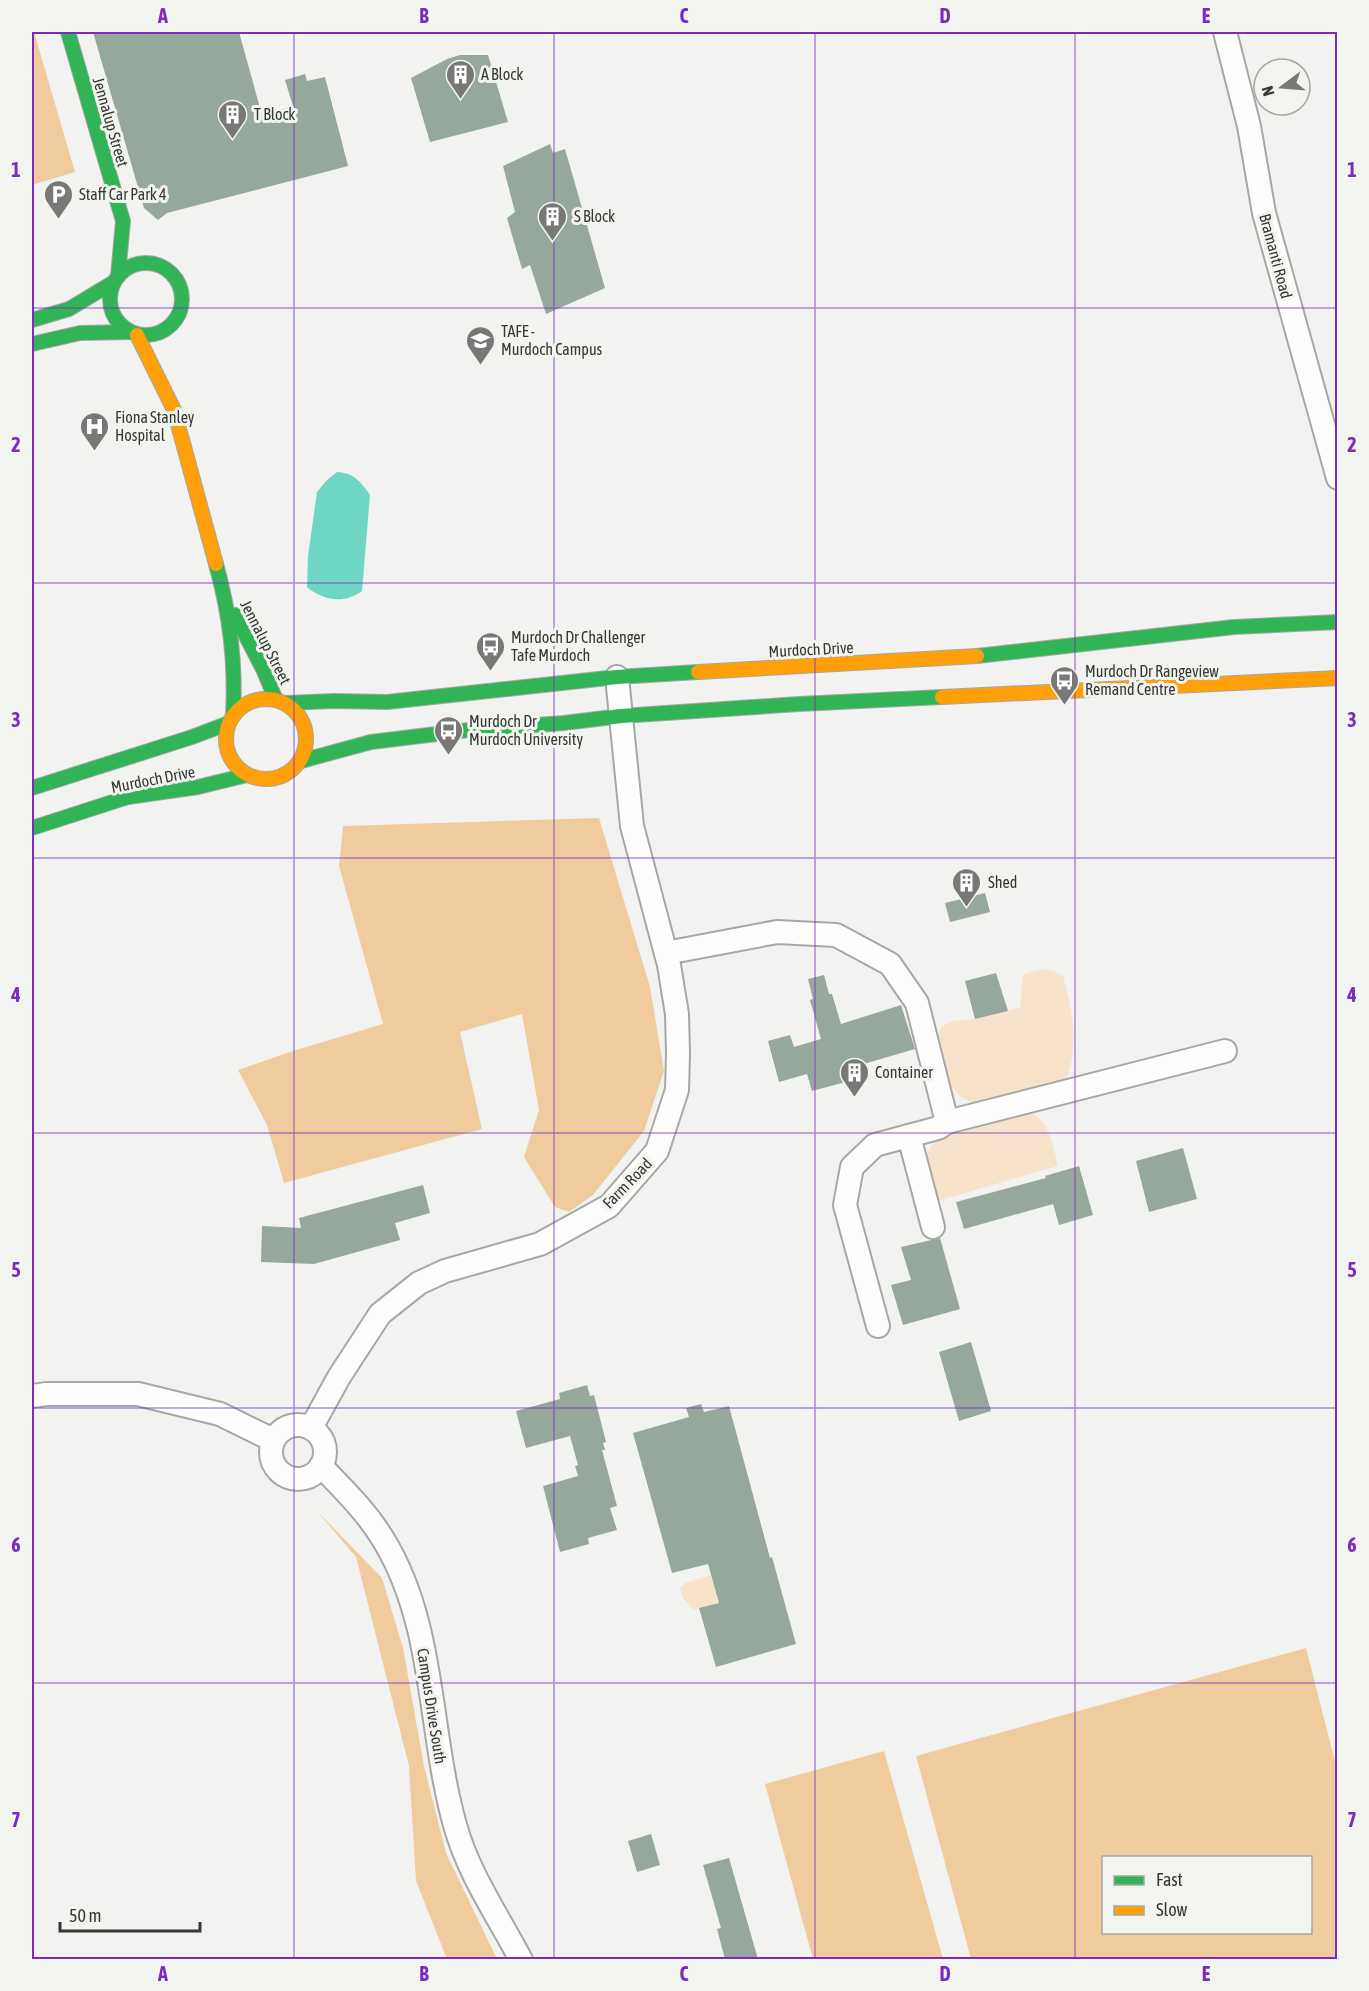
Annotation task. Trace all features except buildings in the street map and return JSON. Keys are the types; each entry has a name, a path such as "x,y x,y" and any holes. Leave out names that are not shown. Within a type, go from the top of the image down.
{"main road":[{"name":"Jennalup Street","path":"68,32 123,221 135,237"},
{"name":"Jennalup Street","path":"123,221 116,279 110,301 112,314 119,324 134,334 174,410 226,599 236,678 231,719"},
{"path":"148,253 173,275 180,287 183,300 171,346"},
{"path":"32,320 69,309 116,279 130,267 151,263 165,268"},
{"path":"32,344 75,332 103,330 151,336 162,333 178,317"},
{"name":"Jennalup Street","path":"173,380 174,410"},
{"name":"Jennalup Street","path":"226,599 281,702"},
{"name":"Murdoch Drive","path":"32,788 192,737 231,719 251,701 262,699 281,702 387,702 617,677 992,655 1234,627 1338,622"},
{"name":"Murdoch Drive","path":"32,828 128,797 198,787 247,775 258,779 282,777 301,761 370,742 469,730 621,716 799,704 1338,678"},
{"path":"281,702 296,711 303,722 307,735 306,748 301,761"},
{"path":"231,719 226,734 226,746 237,768 247,775"}],"street":[{"name":"Bramanti Road","path":"1225,32 1250,126 1264,213 1338,478"},
{"name":"Farm Road","path":"311,1428 339,1377 380,1314 419,1283 445,1271 540,1244 609,1206 657,1151 676,1090 678,1054 676,1014 666,953 632,826 617,677"},
{"path":"666,953 777,932 836,934 890,964 917,1003 947,1122"},
{"path":"878,1326 845,1205 852,1167 875,1145 938,1128 947,1122 1226,1051"},
{"path":"909,1136 933,1227"},
{"path":"32,1396 138,1394 220,1414 273,1440"},
{"path":"301,1425 311,1428 323,1442 325,1453 321,1467 313,1474 301,1479 290,1478 282,1474 272,1459 273,1440 279,1432 290,1426 301,1425"},
{"name":"Campus Drive South","path":"321,1467 360,1507 383,1539 403,1578 417,1621 442,1769 455,1826 468,1861 521,1959"}],"shaded area":[{"path":"32,32 34,32 75,172 32,185"},
{"path":"337,472 348,474 356,479 370,495 362,591 341,599 327,598 307,587 308,556 317,492"},
{"path":"599,818 650,987 664,1071 644,1131 593,1195 569,1212 555,1207 524,1157 539,1110 522,1014 460,1032 482,1129 284,1183 267,1125 238,1070 383,1024 339,866 343,826"},
{"path":"1044,969 1063,976 1070,1002 1073,1042 1066,1080 987,1105 970,1102 961,1097 947,1081 937,1045 941,1027 952,1021 975,1019 1020,1008 1023,974"},
{"path":"1029,1112 1042,1121 1046,1128 1058,1166 934,1202 924,1158 935,1141 958,1131"},
{"path":"317,1511 382,1578 403,1648 424,1766 446,1853 497,1959 447,1959 416,1881 409,1766 356,1557"},
{"path":"711,1575 719,1603 694,1610 683,1598 680,1588 685,1583"},
{"path":"1306,1648 1337,1769 1337,1959 971,1959 916,1756"},
{"path":"884,1751 943,1959 813,1959 765,1784"}],"traffic: fast":[{"path":"68,32 123,221 118,276"},
{"path":"153,263 172,273 180,285 182,299 180,313 172,325 160,333 139,335 120,325 112,313 110,292 120,273 132,265 153,263"},
{"path":"32,320 69,309 114,282"},
{"path":"32,344 80,333 130,332"},
{"path":"216,564 231,639 234,677 233,716"},
{"path":"235,615 276,700"},
{"path":"977,656 1234,627 1338,622"},
{"path":"286,703 387,702 617,677 698,672"},
{"path":"301,761 371,742 469,730 621,716 942,697"},
{"path":"32,788 229,723"},
{"path":"32,828 128,797 198,787 247,775"}],"traffic: slow":[{"path":"137,335 174,410 216,564"},
{"path":"698,672 977,656"},
{"path":"942,697 1338,678"},
{"path":"266,699 281,702 294,711 303,724 306,739 303,754 294,767 281,776 266,779 251,776 238,767 229,754 226,739 229,724 238,711 251,702 266,699"}],"place":[{"name":"A Block","path":"460,100"},
{"name":"T Block","path":"233,140"},
{"name":"Staff Car Park 4","path":"58,220"},
{"name":"S Block","path":"553,242"},
{"name":"TAFE - Murdoch Campus","path":"480,366"},
{"name":"Fiona Stanley Hospital","path":"94,452"},
{"name":"Murdoch Dr Challenger Tafe Murdoch","path":"490,672"},
{"name":"Murdoch Dr Rangeview Remand Centre","path":"1064,706"},
{"name":"Murdoch Dr Murdoch University","path":"448,756"},
{"name":"Shed","path":"967,908"},
{"name":"Container","path":"854,1098"}]}
